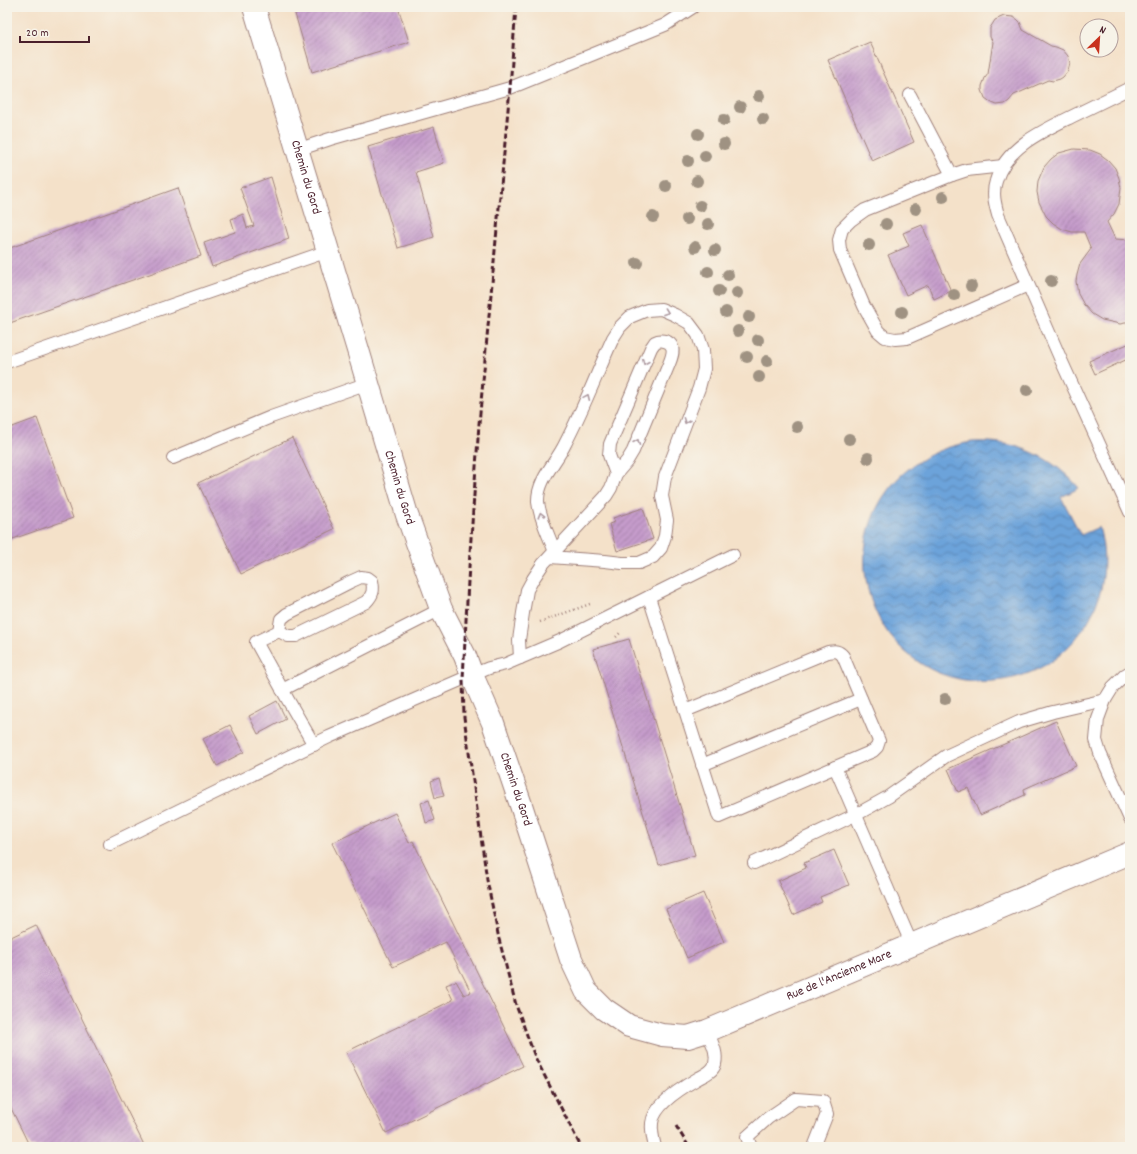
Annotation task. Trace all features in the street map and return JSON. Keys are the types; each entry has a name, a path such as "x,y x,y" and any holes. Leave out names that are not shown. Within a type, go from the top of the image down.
{"street":[{"name":"Chemin du Gord","path":"254,7 407,516 441,609 464,656 496,731 522,805 571,959"},
{"name":"Rue de l'Ancienne Mare","path":"571,959 586,991 604,1009 629,1026 662,1035 688,1037 707,1032 1130,853"}],"lane":[{"path":"297,150 510,88 665,25 693,7"},
{"path":"1130,88 1037,134 1017,148 1002,166 996,182 994,198 998,214 1028,285 1130,512"},
{"path":"910,95 952,175"},
{"path":"1002,166 967,170 865,210 851,220 842,229 839,240 840,250 864,306 878,331 885,337 895,339 907,338 1028,285"},
{"path":"7,362 328,251"},
{"path":"661,309 675,315 689,323 698,335 703,350 704,369 699,388 665,477 662,496 666,520 665,536 661,548 653,557 639,563 622,563 552,554 538,501 540,488 565,446 613,338 620,327 630,317 647,310 661,309"},
{"path":"520,658 519,640 527,590 533,578 552,554 606,496 611,488 616,474 633,451 673,352 672,346 669,342 661,340 655,342 651,348 610,444 609,455 616,474"},
{"path":"173,458 271,417 368,383"},
{"path":"110,844 329,737 472,675 489,668 506,664 560,641 733,555"},
{"path":"361,577 368,578 372,581 373,589 371,597 366,602 296,636 288,636 279,631 281,620 287,614 361,577"},
{"path":"649,597 685,712 702,765 718,817 873,751 877,748 879,742 843,656 840,652 835,650 685,712"},
{"path":"282,690 441,609"},
{"path":"279,631 256,642 314,745"},
{"path":"1130,672 1113,687 1105,700 1098,719 1096,740 1100,753 1130,819"},
{"path":"702,765 861,699"},
{"path":"754,863 855,815 888,797 946,756 1019,722 1053,712 1105,700"},
{"path":"834,767 912,945"},
{"path":"655,1147 652,1134 652,1122 656,1112 665,1102 684,1088 711,1072 715,1064 715,1051 707,1032"},
{"path":"751,1147 747,1137 768,1118 796,1099 823,1101 827,1114 814,1147"}],"water":[{"path":"972,442 1003,443 1017,447 1031,452 1057,467 1079,488 1061,497 1081,535 1099,527 1102,543 1104,559 1101,590 1096,605 1081,633 1054,660 1025,675 1004,680 964,680 937,672 920,663 896,643 879,619 868,591 865,563 868,534 877,507 894,482 918,462 930,455 950,447"}],"building":[{"path":"293,7 398,7 409,42 312,72"},
{"path":"1004,16 1017,19 1023,30 1051,46 1063,50 1068,56 1070,63 1068,71 1060,79 1053,81 1048,80 1014,95 1005,104 997,105 985,98 982,86 988,74 993,42 990,37 990,28 995,20"},
{"path":"870,42 914,142 872,161 828,60"},
{"path":"434,127 444,163 416,172 434,237 398,248 368,147"},
{"path":"1074,149 1090,150 1100,154 1115,168 1119,178 1121,188 1119,204 1114,214 1107,222 1115,239 1130,240 1130,322 1120,324 1102,320 1092,314 1084,305 1078,294 1076,281 1080,264 1091,249 1084,232 1072,232 1062,229 1053,223 1046,216 1039,202 1037,192 1038,181 1044,167 1059,153"},
{"path":"271,177 289,239 212,267 204,243 235,232 231,219 243,214 247,228 254,226 240,188"},
{"path":"178,188 201,256 7,324 7,249"},
{"path":"922,225 951,291 934,299 928,285 906,295 888,255 909,246 903,233"},
{"path":"1130,343 1130,358 1095,374 1089,361"},
{"path":"37,418 73,518 7,541 7,429"},
{"path":"292,438 334,529 241,574 198,483"},
{"path":"643,508 653,539 617,551 609,524 615,522 613,518"},
{"path":"629,639 695,855 659,865 593,649"},
{"path":"277,701 286,719 258,734 249,716"},
{"path":"1056,721 1076,766 1024,789 1025,795 980,815 968,788 958,792 948,769"},
{"path":"230,725 244,752 217,766 203,739"},
{"path":"439,778 444,796 435,798 431,781"},
{"path":"429,800 435,820 426,823 421,803"},
{"path":"395,813 409,843 413,841 523,1066 386,1133 346,1052 453,1000 446,985 456,981 464,995 471,992 446,942 393,967 332,843"},
{"path":"834,850 849,885 820,897 822,902 793,915 778,881 806,868 804,863"},
{"path":"703,893 724,942 687,958 666,909"},
{"path":"36,925 145,1147 30,1147 7,1100 7,939"}],"railway":[{"path":"516,7 479,424 468,581 463,679 464,717 487,880 499,939 516,1005 535,1057 581,1147"},
{"path":"676,1126 689,1147"}]}
